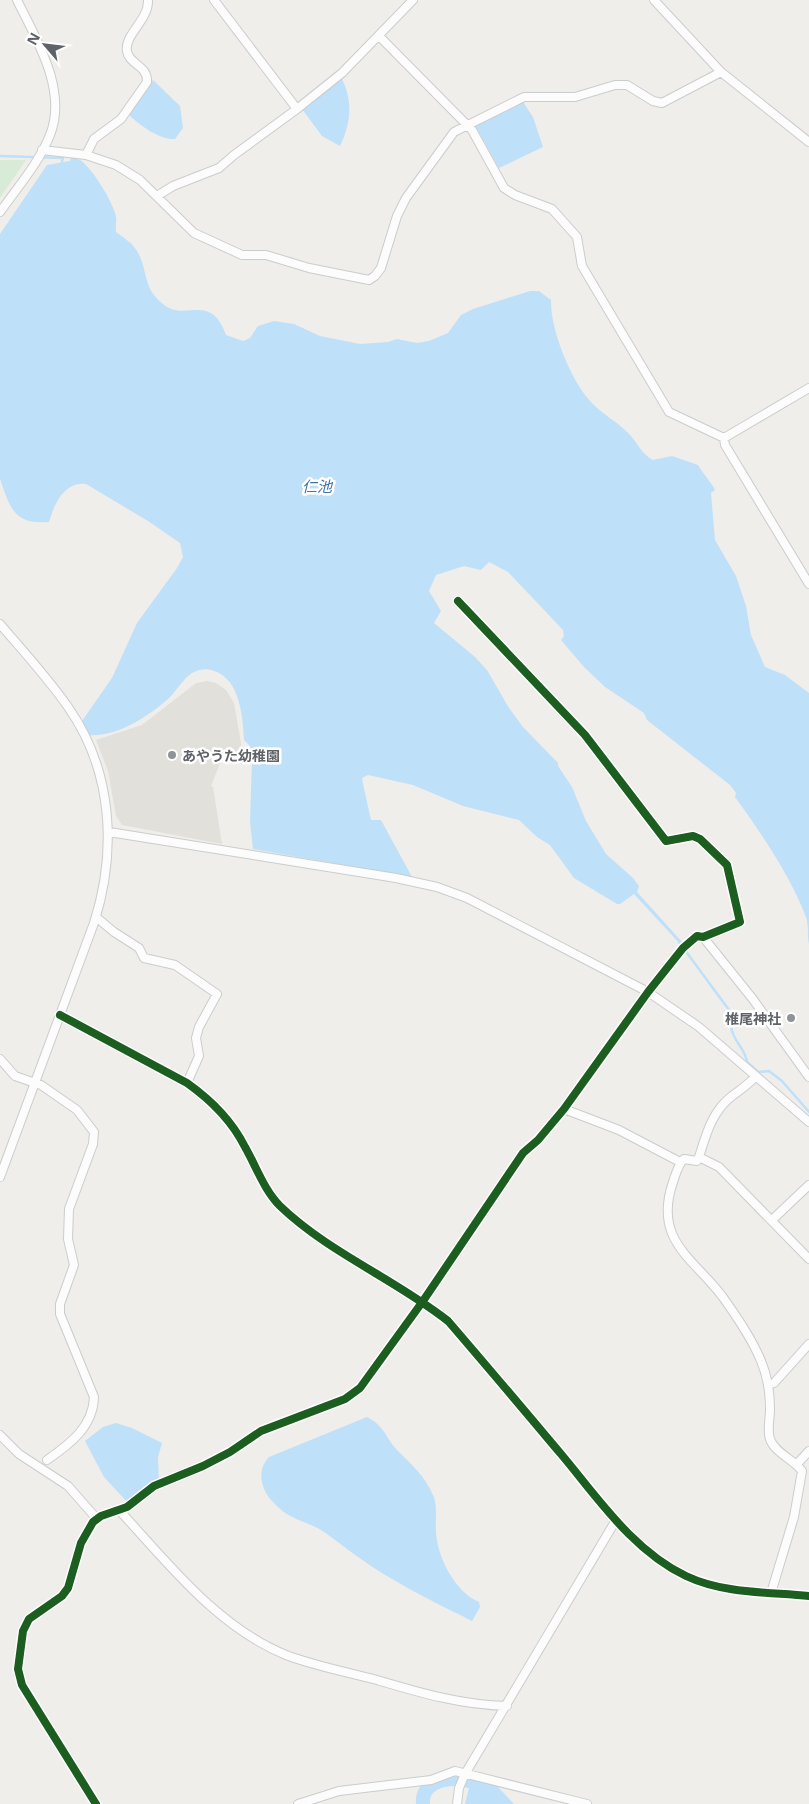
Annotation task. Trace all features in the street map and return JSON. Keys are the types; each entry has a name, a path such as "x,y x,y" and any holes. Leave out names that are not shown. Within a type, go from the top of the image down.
{"street":[{"path":"0,212 40,155 53,127 53,94 42,52 17,0"},
{"path":"86,154 94,140 121,119 146,82 147,75 144,69 131,59 126,52 127,45 145,16 148,0"},
{"path":"214,0 298,109"},
{"path":"157,196 174,186 219,168 298,109 342,73 413,0"},
{"path":"654,0 721,72 809,142"},
{"path":"379,36 472,130 504,188 515,195 552,209 577,237 582,266 669,412 724,438"},
{"path":"40,155 86,154 116,165 131,174 157,196 194,233 242,255 266,255 309,268 369,280 381,268 397,216 406,198 454,132 524,97 575,97 615,85 627,85 654,101 662,103 721,72"},
{"path":"724,438 809,388"},
{"path":"724,438 725,444 809,584"},
{"path":"96,1804 22,1685 18,1669 23,1631 29,1619 62,1596 68,1588 81,1543 86,1533 97,1519 127,1507 154,1486 203,1466 230,1452 261,1431 345,1399 360,1388 423,1301 523,1153 538,1140 564,1109 648,992 684,947 697,936 703,937 740,922 727,865 700,839 693,836 666,841 585,735 458,601"},
{"path":"0,624 69,708 81,730 100,778 109,832 104,889 96,917 36,1085 0,1177"},
{"path":"109,832 396,878 436,887 467,898 648,992 699,1027 809,1122"},
{"path":"96,917 114,932 140,948 144,958 175,965 217,994 199,1028 196,1038 199,1056 187,1083"},
{"path":"703,937 747,992 809,1077"},
{"path":"60,1015 187,1083 207,1097 224,1115 244,1144 267,1189 277,1204 295,1220 357,1263 423,1301 448,1321 616,1520 657,1561 688,1577 731,1589 809,1596"},
{"path":"0,1059 15,1076 36,1085 41,1085 50,1093 78,1110 92,1126 94,1132 93,1144 69,1208 68,1239 74,1265 60,1304 60,1314 94,1397 94,1410 84,1428 64,1448 47,1460"},
{"path":"756,1076 746,1088 724,1103 712,1120 697,1161 684,1159 680,1162 670,1190 667,1211 676,1243 683,1255 722,1296 758,1355 768,1385 770,1407 769,1439 797,1464 802,1471 794,1517 771,1592"},
{"path":"564,1109 619,1130 680,1162"},
{"path":"699,1157 719,1167 809,1259"},
{"path":"772,1220 809,1185"},
{"path":"768,1385 774,1383 809,1344"},
{"path":"0,1435 19,1454 68,1486 97,1519"},
{"path":"797,1464 809,1451"},
{"path":"119,1510 208,1604 266,1646 313,1664 455,1702 507,1706"},
{"path":"457,1804 460,1788 466,1774 616,1520"},
{"path":"298,1804 314,1801 339,1791 431,1780 455,1772 587,1804"}],"shaded area":[{"path":"207,681 216,683 226,690 234,703 241,743 241,753 228,751 223,756 211,786 213,787 222,844 122,825 116,816 108,771 96,740 142,725 196,683"}],"green space":[{"path":"0,160 26,160 0,198"}],"water":[{"path":"342,79 348,96 349,112 344,137 340,146 322,136 302,109"},
{"path":"153,80 180,106 183,128 175,139 169,139 156,134 129,115"},
{"path":"523,102 533,117 543,147 499,168 475,125"},
{"name":"仁池","path":"71,156 78,157 89,168 101,185 114,211 116,232 130,243 139,254 148,283 156,297 171,309 180,311 197,310 212,314 220,322 226,335 243,341 250,338 258,326 274,321 294,324 320,336 360,344 388,342 397,339 417,343 429,341 448,333 461,315 473,309 530,291 539,291 551,300 554,325 563,354 583,393 627,432 642,451 653,460 672,456 698,465 712,485 715,490 711,493 715,540 736,576 746,606 751,635 765,667 785,675 809,693 809,944 806,917 792,886 765,840 735,797 736,793 730,785 647,720 644,713 605,687 584,667 561,640 564,636 563,630 508,572 489,562 481,570 464,566 436,575 429,591 441,611 434,623 475,657 487,670 509,708 523,727 558,763 558,766 572,787 586,821 606,854 633,878 639,886 637,892 683,943 681,945 634,894 620,904 617,904 574,878 550,845 537,837 519,820 463,806 413,785 368,775 362,778 371,820 381,820 412,877 253,849 250,822 252,759 250,746 244,740 243,721 235,691 223,675 209,669 192,673 161,705 132,724 110,733 88,735 82,721 112,678 137,623 183,557 180,543 148,521 86,484 78,484 66,490 57,502 49,522 37,522 28,521 15,512 0,479 0,234 47,165 70,161"},
{"path":"367,1417 378,1424 397,1450 430,1488 435,1504 437,1543 444,1563 462,1591 479,1602 480,1607 472,1621 396,1581 365,1562 320,1529 292,1517 279,1508 268,1496 263,1485 262,1473 265,1462 269,1457"},
{"path":"116,1423 132,1428 162,1443 158,1457 159,1481 129,1504 104,1477 85,1441 103,1427"},
{"path":"482,1780 496,1785 514,1804 465,1804 470,1784 480,1786"}],"waterway":[{"path":"0,156 63,158 61,165"},
{"path":"679,942 732,1014 732,1031 745,1054 747,1062 758,1072 769,1071 782,1081 809,1112"},
{"path":"423,1804 425,1792 433,1784 439,1781 458,1779"},
{"path":"469,1781 476,1783 484,1804"}],"cycle path":[{"path":"96,1804 22,1685 18,1669 23,1631 29,1619 62,1596 68,1588 81,1543 93,1522 101,1516 127,1507 154,1486 203,1466 230,1452 261,1431 345,1399 360,1388 423,1301 523,1153 538,1140 564,1109 648,992 683,948 697,936 703,937 740,922 727,865 700,839 693,836 666,841 585,735 458,601"},
{"path":"60,1015 187,1083 212,1104 240,1137 274,1200 319,1238 428,1306 448,1321 603,1505 649,1553 686,1576 701,1582 731,1589 809,1596"}],"place":[{"name":"あやうた幼稚園","path":"172,755"},
{"name":"椎尾神社","path":"791,1018"}]}
